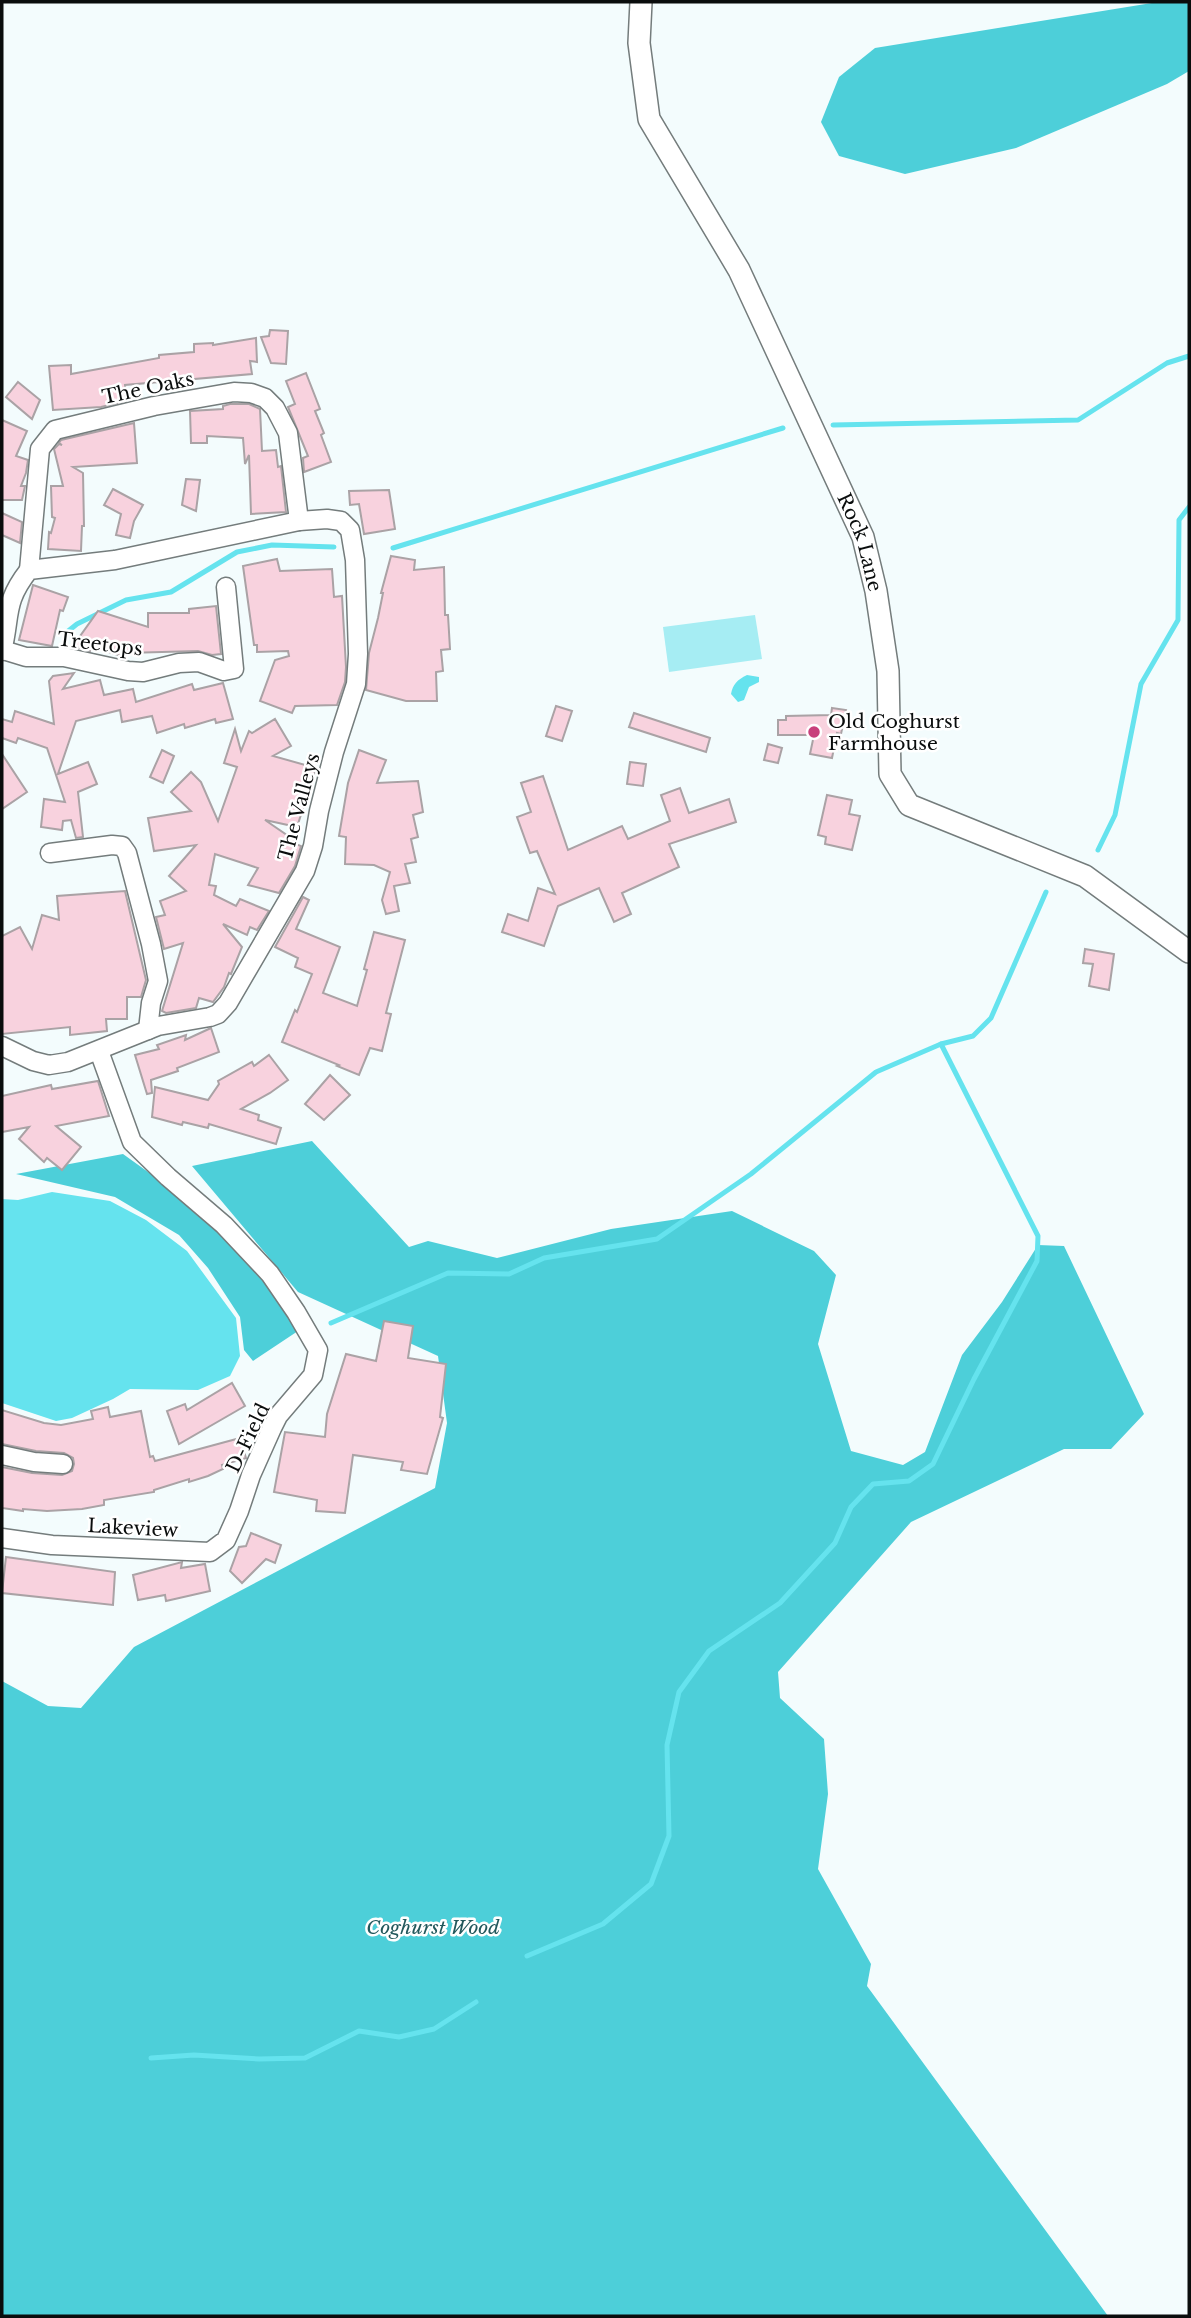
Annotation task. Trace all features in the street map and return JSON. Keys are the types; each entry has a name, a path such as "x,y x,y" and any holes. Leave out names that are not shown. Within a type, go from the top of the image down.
{"street":[{"name":"Rock Lane","path":"642,2 639,43 649,119 740,270 863,537 876,592 888,671 890,774 909,805 1085,876 1189,952"},
{"name":"The Oaks","path":"29,570 40,449 55,430 167,404 234,392 251,393 265,398 275,408 288,433 299,522"},
{"name":"The Valleys","path":"2,1046 33,1061 49,1065 68,1062 148,1030 218,1014 228,1003 305,871 334,752 356,684 358,654 355,560 349,530 341,521 327,519 299,522"},
{"path":"2,651 6,614 16,587 29,570 115,560 299,522"},
{"name":"Treetops","path":"2,651 26,657 64,657 128,671 199,662 224,671 234,668 226,587"},
{"path":"50,853 111,845 122,846 127,853 158,981 151,1003 148,1030"},
{"name":"D-Field","path":"99,1051 132,1142 224,1225 270,1274 318,1350 313,1375 278,1416 272,1428 251,1475 239,1511"},
{"path":"2,1455 34,1462 63,1464"},
{"name":"Lakeview","path":"2,1538 52,1545 210,1552 226,1540 239,1511"}],"shaded area":[{"path":"755,615 762,659 669,672 663,627"},
{"path":"747,675 759,677 759,682 749,687 744,700 738,702 731,694 732,691 736,683"},
{"path":"52,1192 110,1201 146,1220 187,1251 236,1318 240,1356 230,1376 198,1390 130,1389 72,1418 56,1421 2,1403 2,1199 18,1200"}],"green space":[{"path":"1158,2 1189,2 1189,71 1167,84 1016,148 905,174 839,156 821,122 839,77 875,48"},
{"name":"Coghurst Wood","path":"312,1141 409,1247 428,1241 497,1258 611,1229 732,1211 814,1251 836,1275 818,1344 851,1451 903,1465 925,1452 962,1355 1002,1302 1038,1245 1064,1246 1144,1414 1111,1449 1064,1449 911,1522 778,1672 780,1698 824,1739 828,1794 818,1869 871,1964 867,1986 1108,2316 2,2316 2,1681 48,1706 81,1708 134,1647 435,1488 447,1423 438,1356 298,1292 192,1166"},
{"path":"123,1154 240,1238 298,1331 253,1361 244,1350 240,1317 208,1268 179,1235 115,1197 16,1174"}],"building":[{"path":"270,330 288,331 286,364 271,363 261,337 269,336"},
{"path":"256,338 257,362 250,361 252,374 125,385 126,401 101,407 53,410 49,366 71,365 71,374 159,358 159,355 194,352 194,344 213,345"},
{"path":"306,373 320,409 315,411 331,462 304,472 303,458 308,456 288,407 295,404 286,381"},
{"path":"18,382 40,400 32,419 6,397"},
{"path":"249,404 260,409 262,451 276,450 278,467 281,466 286,512 251,514 249,455 245,464 243,438 207,436 207,443 191,443 190,411 223,409 223,406"},
{"path":"2,420 27,431 16,456 28,460 21,486 25,486 22,500 2,500"},
{"path":"134,423 137,463 73,467 83,473 84,526 81,551 48,549 49,532 51,533 55,518 52,517 51,486 63,486 54,449 59,444 62,445 59,443 61,440"},
{"path":"186,479 200,480 196,511 182,505"},
{"path":"113,489 143,505 134,521 130,538 116,535 121,514 104,505"},
{"path":"389,490 395,529 364,534 359,504 350,505 349,491"},
{"path":"2,513 22,522 20,543 2,535"},
{"path":"391,556 415,560 414,570 444,567 445,615 448,615 450,649 441,650 443,671 436,672 437,701 406,701 366,690 369,653"},
{"path":"277,559 280,571 332,569 334,597 342,596 346,667 345,682 337,705 295,706 292,713 260,701 275,660 289,656 288,651 257,652 243,566"},
{"path":"33,585 68,597 63,611 60,610 52,646 19,640"},
{"path":"216,606 221,654 212,655 198,651 126,653 125,657 92,647 90,651 73,646 98,611 148,627 148,613 189,613 189,609"},
{"path":"74,673 63,689 100,680 104,695 133,689 136,702 192,684 194,690 223,683 233,719 216,723 215,719 185,728 184,724 157,733 152,716 122,722 120,710 76,721 58,774 88,762 97,784 78,792 83,837 76,838 71,820 63,821 62,830 41,827 44,799 65,802 47,748 18,738 16,743 2,738 2,719 12,722 15,711 54,724 49,681 53,676"},
{"path":"556,706 572,711 562,741 546,736"},
{"name":"Old Coghurst Farmhouse","path":"832,708 846,710 841,734 837,733 832,758 810,754 814,735 778,735 778,720 786,720 786,716 831,715"},
{"path":"634,713 710,738 706,752 629,727"},
{"path":"275,719 291,746 273,756 316,768 297,827 265,820 294,840 293,843 301,846 295,866 279,893 248,885 258,868 215,854 209,885 216,886 214,895 236,906 240,899 269,911 257,930 250,927 247,935 223,924 242,947 231,974 229,973 224,987 213,1002 199,998 196,1008 166,1013 162,1011 183,943 164,949 156,917 165,915 160,901 186,891 169,876 196,845 154,851 148,818 191,811 171,792 191,772 201,782 218,821 237,767 224,763 235,729 241,751 249,731 252,733"},
{"path":"768,744 782,748 778,763 764,760"},
{"path":"162,750 174,756 163,783 150,777"},
{"path":"359,750 386,760 377,783 418,781 423,812 413,815 418,837 411,839 416,862 405,864 410,883 394,886 399,911 386,914 382,900 390,872 374,865 345,864 346,837 339,836 348,783"},
{"path":"2,754 27,792 2,809"},
{"path":"630,762 646,764 643,786 627,784"},
{"path":"543,776 568,850 622,826 628,839 670,821 661,795 680,788 689,813 729,799 736,822 669,844 679,867 622,893 631,914 614,922 599,888 558,906 544,946 502,932 508,914 528,921 538,888 555,894 537,851 530,853 517,817 531,812 521,783"},
{"path":"827,795 852,800 849,814 860,816 852,850 825,844 826,837 818,835"},
{"path":"125,891 146,980 141,997 127,997 127,1019 106,1019 107,1031 70,1035 70,1027 2,1034 2,936 20,927 32,949 42,915 59,920 57,896"},
{"path":"303,897 309,900 296,929 340,947 323,993 357,1006 374,932 405,940 386,1013 391,1014 382,1051 370,1048 359,1075 282,1042 312,974 295,967 298,958 275,947"},
{"path":"1085,949 1114,954 1109,990 1089,986 1093,964 1083,963"},
{"path":"211,1028 219,1052 151,1080 152,1093 147,1094 135,1055 159,1049 157,1045 186,1035 185,1040"},
{"path":"269,1055 288,1080 241,1109 259,1115 258,1120 281,1128 276,1144 209,1124 208,1128 183,1122 182,1125 152,1117 155,1087 208,1100 219,1084 218,1081 252,1062 254,1066"},
{"path":"330,1075 350,1095 324,1120 305,1104"},
{"path":"98,1081 109,1116 56,1126 81,1147 62,1170 47,1158 44,1162 19,1139 29,1127 2,1132 2,1096 51,1085 52,1089"},
{"path":"384,1321 413,1326 408,1358 446,1364 440,1417 443,1418 427,1474 401,1470 403,1462 353,1455 345,1513 316,1511 317,1500 274,1492 285,1432 325,1437 327,1414 346,1354 376,1361"},
{"path":"232,1383 245,1406 179,1444 167,1411 185,1404 187,1410"},
{"path":"108,1407 110,1417 141,1411 150,1457 153,1456 155,1461 240,1438 246,1458 222,1465 223,1469 208,1476 189,1482 189,1479 154,1492 104,1500 104,1505 47,1511 2,1508 2,1467 62,1475 72,1471 74,1464 73,1458 64,1453 2,1444 2,1410 44,1423 61,1425 93,1419 91,1411"},
{"path":"251,1533 281,1545 275,1563 266,1559 242,1583 230,1571 239,1547 246,1546"},
{"path":"6,1557 115,1572 113,1605 2,1593"},
{"path":"182,1562 181,1568 205,1564 210,1591 166,1601 165,1595 138,1600 133,1575"}],"waterway":[{"path":"833,425 1078,420 1167,363 1189,356"},
{"path":"393,548 783,428"},
{"path":"1098,850 1115,815 1141,684 1178,620 1179,520 1189,507"},
{"path":"64,643 67,632 77,624 126,600 171,592 237,552 272,545 334,547"},
{"path":"331,1323 448,1273 509,1274 544,1258 657,1239 751,1174 876,1072 941,1044 973,1036 991,1018 1046,892"},
{"path":"527,1956 603,1924 651,1884 669,1836 667,1745 679,1692 709,1651 780,1603 835,1543 851,1507 873,1484 909,1481 933,1464 974,1379 1037,1261 1038,1236 941,1044"},
{"path":"151,2058 194,2055 259,2059 305,2058 359,2031 399,2037 434,2029 476,2002"}],"place":[{"name":"Old Coghurst Farmhouse","path":"814,732"}]}
